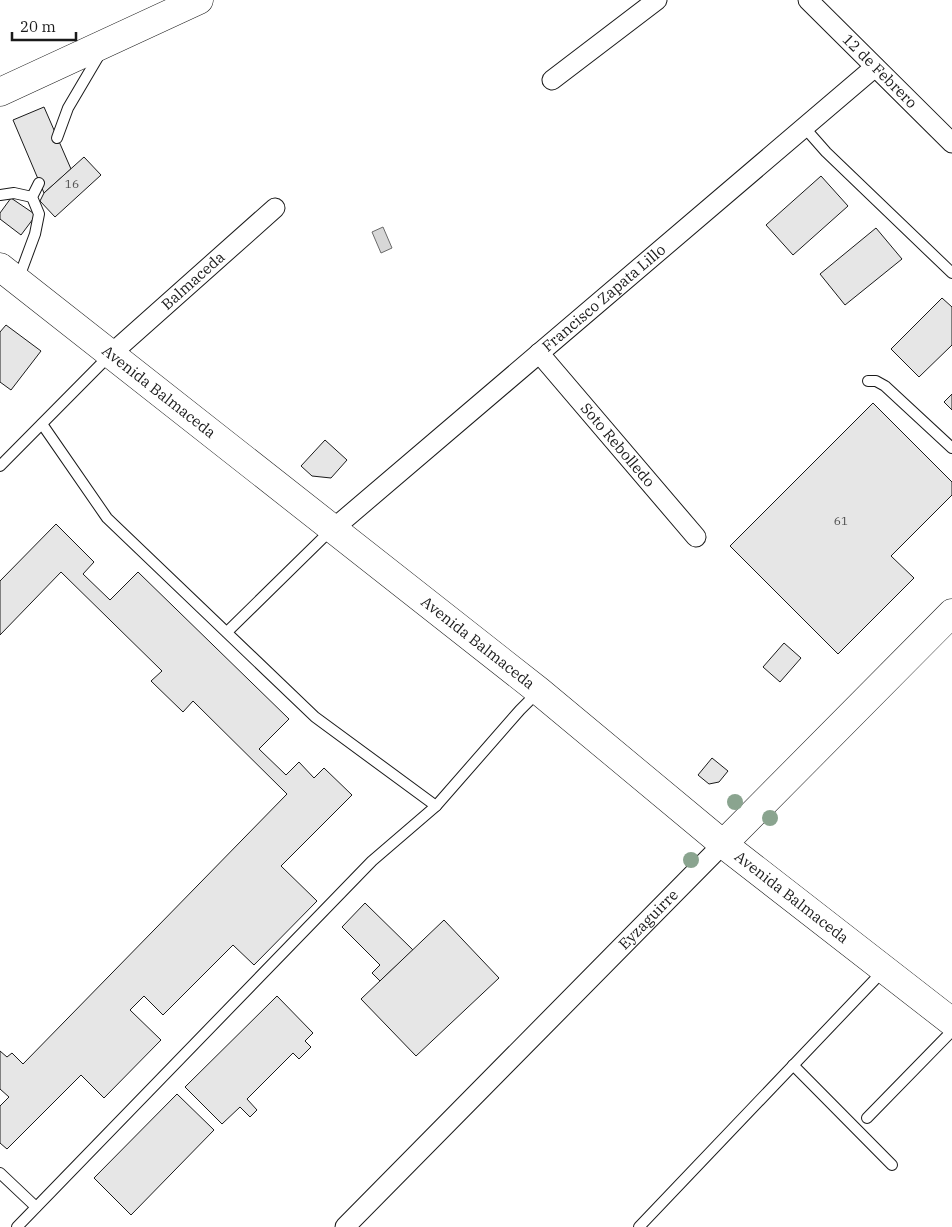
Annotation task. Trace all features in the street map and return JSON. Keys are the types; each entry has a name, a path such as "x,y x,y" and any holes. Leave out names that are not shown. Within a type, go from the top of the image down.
{"main road":[{"path":"0,92 199,0"},
{"name":"Avenida Balmaceda","path":"9,274 539,691 723,844 952,1022"},
{"name":"Eyzaguirre","path":"723,844 952,613"}],"street":[{"path":"552,80 657,0"},
{"name":"12 de Febrero","path":"808,0 952,144"},
{"name":"Francisco Zapata Lillo","path":"333,529 876,67"},
{"name":"Balmaceda","path":"111,354 275,208"},
{"name":"Soto Rebolledo","path":"539,353 696,538"},
{"name":"Eyzaguirre","path":"345,1227 723,844"}],"lane":[{"path":"58,138 68,108 106,43"},
{"path":"804,127 826,152 952,273"},
{"path":"9,274 35,234 39,214 32,197 39,183"},
{"path":"0,196 14,194 32,197"},
{"path":"0,466 111,354"},
{"path":"868,381 876,381 885,386 952,448"},
{"path":"42,424 107,518 315,717 436,806"},
{"path":"227,632 333,529"},
{"path":"17,1227 372,861 436,806 539,691"},
{"path":"639,1227 884,969"},
{"path":"867,1118 952,1031"},
{"path":"792,1066 892,1165"},
{"path":"0,1173 36,1207"}],"shaded area":[{"path":"383,227 392,248 381,253 372,232"}],"building":[{"path":"44,107 71,169 44,193 13,120"},
{"path":"84,157 101,175 55,217 40,201 44,193"},
{"path":"821,176 848,206 793,255 766,225"},
{"path":"11,198 36,215 21,235 0,219 0,213"},
{"path":"876,228 902,259 845,305 820,274"},
{"path":"942,298 952,307 952,345 919,377 891,349"},
{"path":"6,325 41,351 11,390 0,382 0,332"},
{"path":"952,394 952,410 944,402"},
{"path":"873,403 952,482 952,495 891,556 914,578 838,654 730,546"},
{"path":"325,440 347,460 331,478 312,476 301,466"},
{"path":"56,524 94,562 83,574 110,600 138,572 289,719 259,749 286,775 299,762 314,778 324,768 352,795 281,866 317,901 254,965 233,945 163,1015 144,996 130,1010 161,1040 104,1098 81,1075 7,1149 0,1143 0,1106 9,1097 0,1089 0,1051 7,1057 12,1053 23,1064 287,794 193,701 183,712 151,681 162,671 61,572 0,635 0,581"},
{"path":"784,643 801,658 780,682 763,667"},
{"path":"712,758 728,771 719,782 709,784 698,775"},
{"path":"365,903 413,950 380,981 372,973 380,965 342,927"},
{"path":"444,920 499,978 416,1056 361,999"},
{"path":"277,996 313,1033 305,1041 311,1047 299,1059 293,1053 247,1099 257,1110 250,1117 240,1107 222,1124 185,1087"},
{"path":"177,1094 214,1130 131,1215 94,1178"}]}
